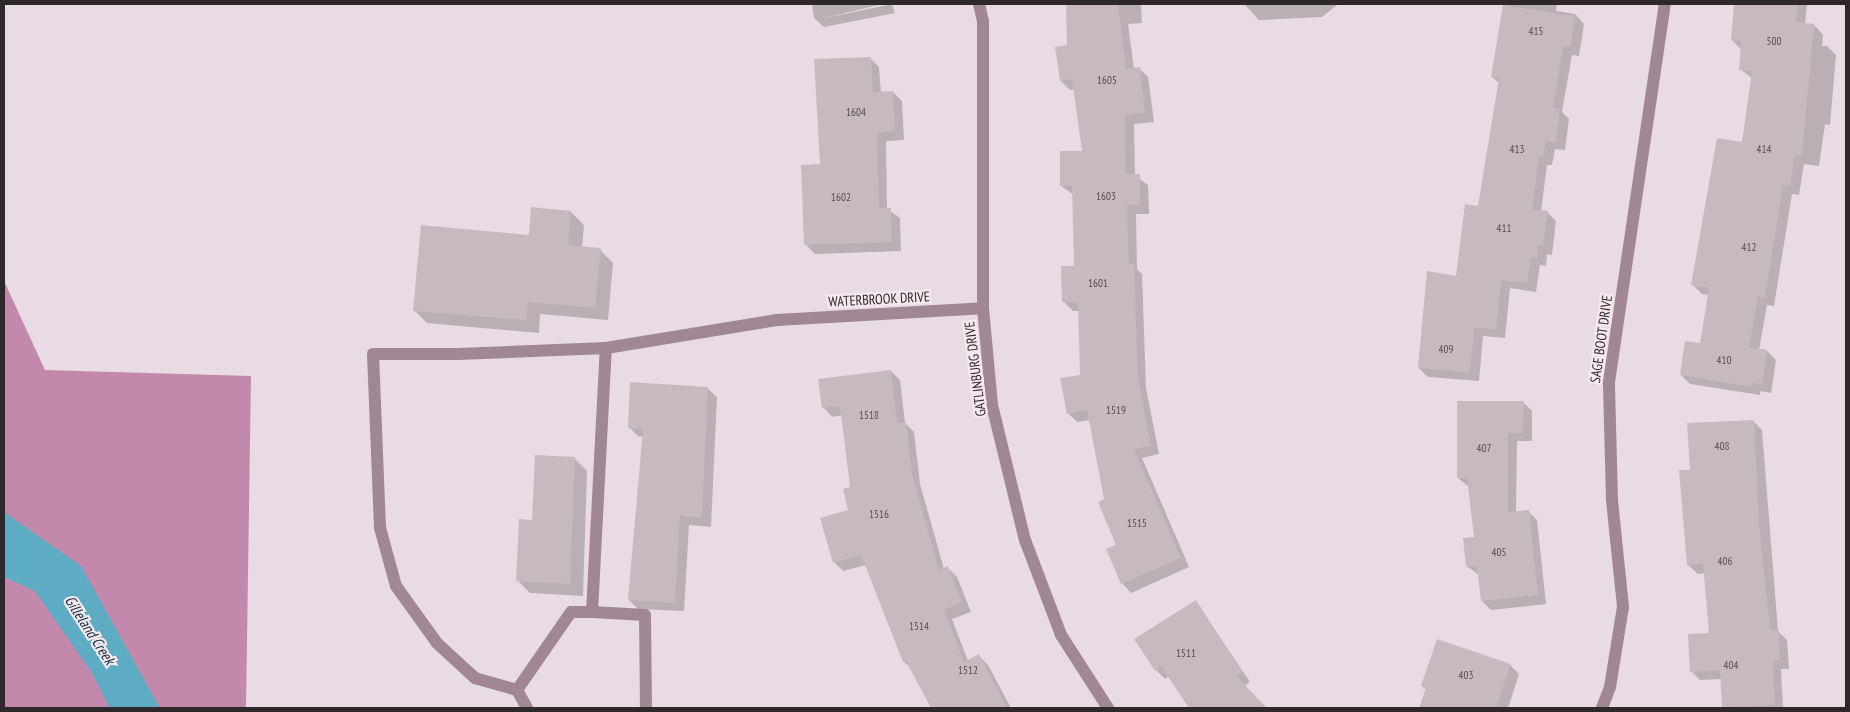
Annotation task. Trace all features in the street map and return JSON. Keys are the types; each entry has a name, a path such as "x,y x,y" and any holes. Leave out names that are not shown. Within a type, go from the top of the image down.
{"street":[{"name":"GATLINBURG DRIVE","path":"979,4 983,21 983,308 992,404 1025,540 1061,635 1108,708"},
{"name":"SAGE BOOT DRIVE","path":"1602,708 1610,687 1623,607 1612,500 1609,382 1665,4"},
{"name":"WATERBROOK DRIVE","path":"517,690 475,678 437,643 396,586 380,528 373,354 458,354 606,348 778,320 983,308"},
{"path":"592,612 606,348"},
{"path":"526,708 517,690 571,612 592,612 644,615 646,708"}],"shaded area":[{"path":"4,281 45,370 251,376 246,708 4,708"}],"water":[{"name":"Gilleland Creek","path":"4,512 81,566 160,708 110,708 92,673 35,591 4,577"}],"building":[{"path":"1066,4 1118,4 1126,69 1140,67 1145,113 1125,115 1126,174 1140,174 1140,205 1127,205 1129,264 1134,264 1138,378 1151,446 1134,449 1181,558 1121,584 1106,549 1116,545 1098,502 1104,499 1087,410 1067,414 1060,378 1080,375 1078,302 1062,302 1061,266 1074,266 1072,186 1060,186 1060,151 1082,151 1072,79 1060,81 1055,47 1067,45"},
{"path":"1734,4 1798,4 1796,22 1814,24 1802,156 1795,155 1790,186 1783,185 1765,298 1758,296 1749,347 1767,350 1762,384 1752,383 1752,387 1680,375 1685,341 1700,343 1709,288 1691,285 1717,138 1742,142 1752,71 1739,70 1741,41 1731,40"},
{"path":"1503,5 1575,16 1570,47 1563,46 1553,108 1560,109 1556,142 1546,141 1543,157 1539,156 1532,209 1548,211 1543,246 1538,245 1537,258 1531,257 1527,283 1501,280 1496,329 1474,328 1470,373 1418,368 1427,271 1456,276 1465,204 1478,206 1499,78 1491,77"},
{"path":"871,57 873,92 893,91 895,131 877,133 879,208 891,208 892,242 804,245 801,165 820,164 814,59"},
{"path":"531,207 571,211 568,245 601,248 595,308 528,302 526,320 413,311 421,225 529,235"},
{"path":"891,370 897,423 906,422 912,474 939,570 948,566 962,602 944,610 964,662 979,654 1007,708 931,708 906,661 903,662 861,555 833,563 820,518 848,510 843,489 850,487 840,406 822,408 818,379"},
{"path":"630,382 708,387 702,518 680,516 675,603 628,600 643,429 628,428"},
{"path":"1457,401 1524,401 1523,433 1508,433 1508,512 1529,510 1538,595 1481,601 1477,566 1466,567 1463,538 1474,537 1467,478 1457,478"},
{"path":"1754,420 1759,523 1770,630 1779,630 1780,660 1773,661 1775,705 1722,708 1720,670 1690,672 1688,634 1709,633 1703,564 1687,565 1679,470 1690,470 1687,423"},
{"path":"535,455 575,457 570,584 516,581 519,519 532,520"},
{"path":"1196,600 1242,672 1236,676 1267,708 1189,708 1161,666 1155,671 1134,639"},
{"path":"1437,639 1511,664 1496,708 1419,708 1426,688 1421,686"}]}
